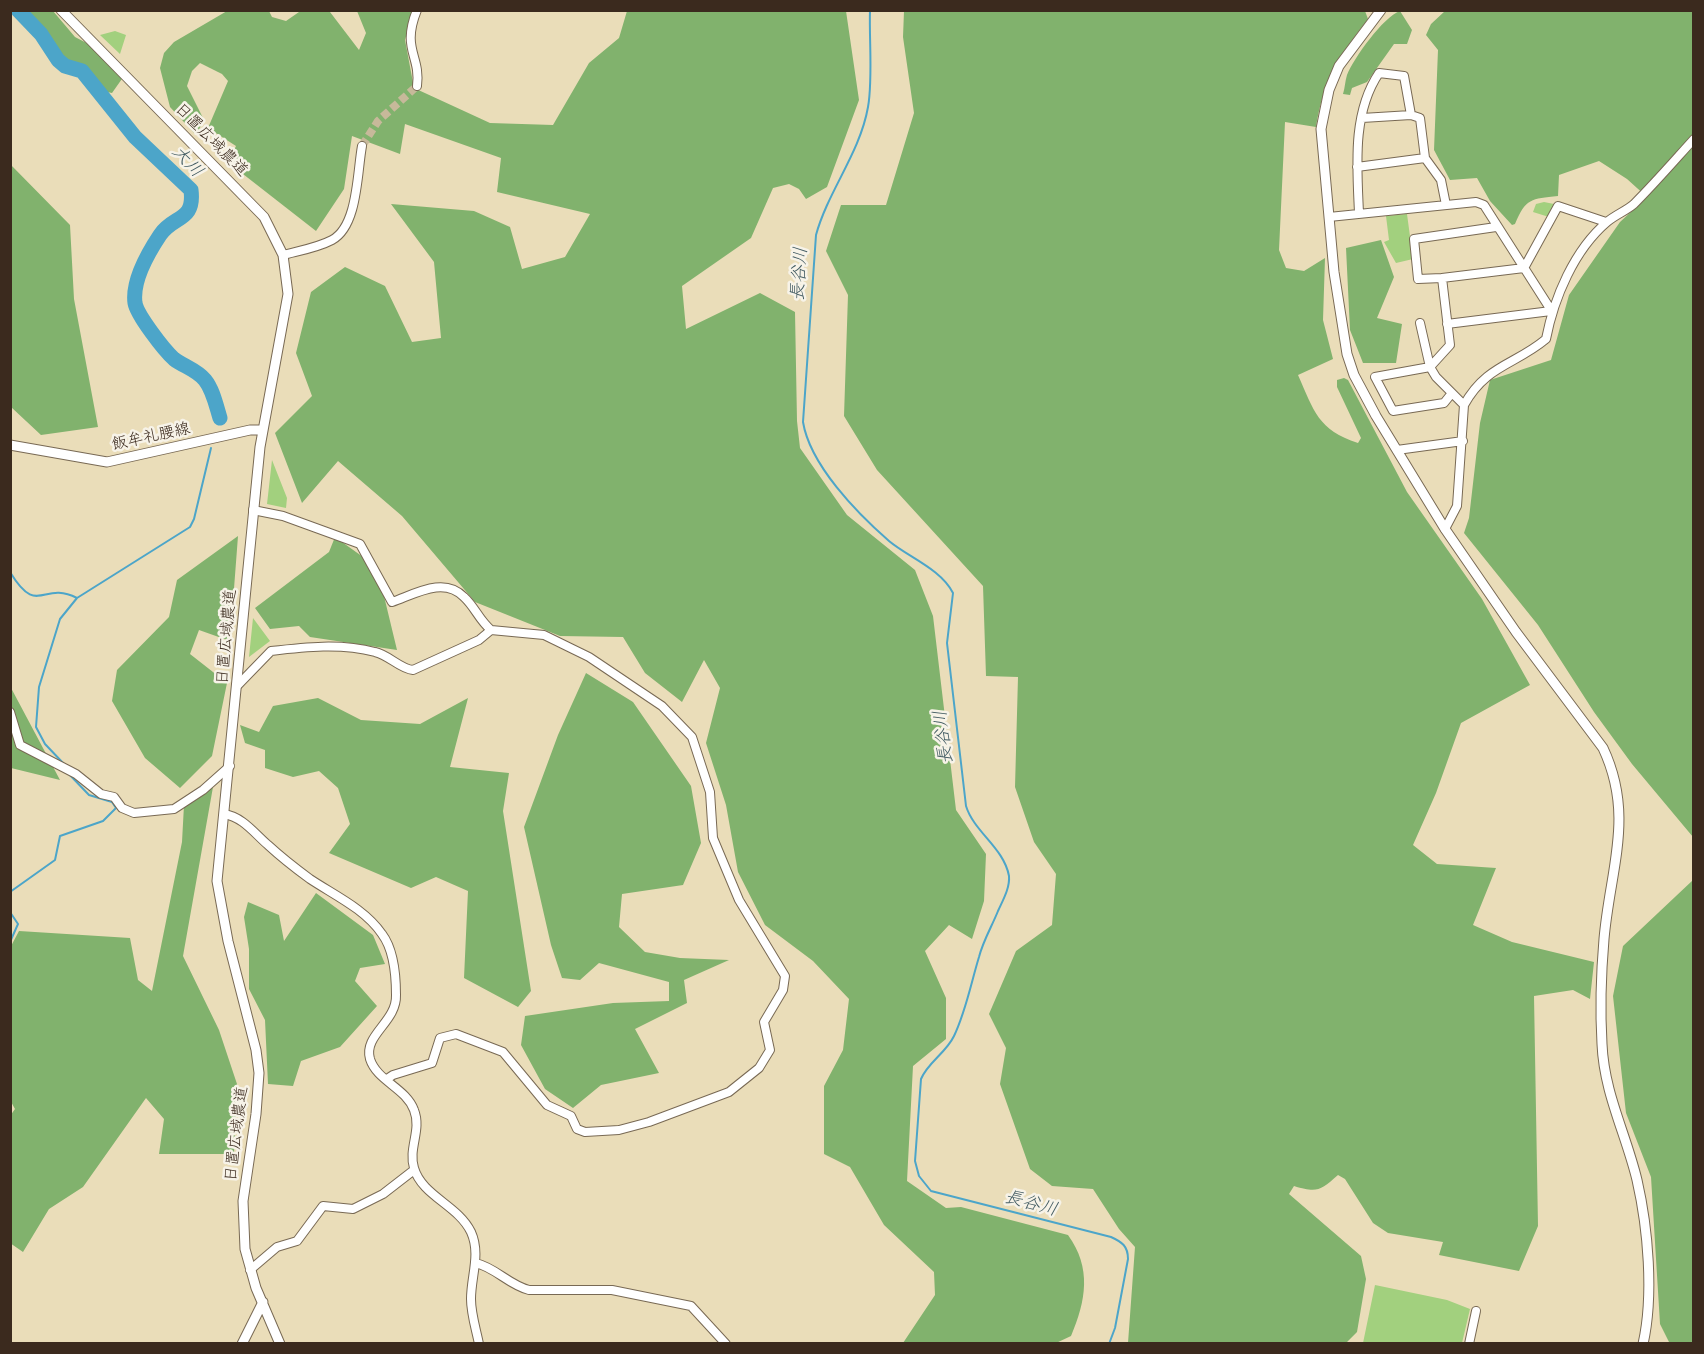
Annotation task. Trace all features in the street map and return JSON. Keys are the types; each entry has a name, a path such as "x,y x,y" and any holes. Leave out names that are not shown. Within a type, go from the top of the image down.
{"street":[{"name":"日置広域農道","path":"61,10 264,217 283,255 287,276 287,305 263,430 253,510 230,766 218,860 218,892 256,1050 259,1073 242,1217 250,1270 280,1344"},
{"path":"417,10 410,28 409,46 418,78 417,86"},
{"path":"1381,10 1340,66 1325,104 1321,129 1334,272 1347,354 1354,375 1376,416 1445,529 1516,632 1603,748 1616,778 1621,809 1604,940 1602,1042 1609,1094 1637,1181 1641,1208 1648,1287 1643,1344"},
{"path":"1359,213 1357,150 1366,91 1379,73 1404,76 1411,115"},
{"path":"1362,118 1411,115 1420,118 1425,158 1441,180 1446,205"},
{"path":"1445,529 1457,506 1464,405 1480,379 1533,351 1546,339 1551,310 1574,263 1606,222 1632,206 1694,139"},
{"path":"283,255 327,243 344,230 353,209 362,146"},
{"path":"1357,167 1425,158"},
{"path":"1329,216 1476,202 1484,205 1551,310"},
{"path":"1524,268 1558,206 1606,222"},
{"path":"1496,227 1414,239 1418,279 1524,268"},
{"path":"1442,278 1450,345 1430,367 1375,377 1393,411 1444,403 1452,393"},
{"path":"1448,324 1551,310"},
{"path":"1420,323 1430,367 1464,405"},
{"name":"飯牟礼腰線","path":"10,446 107,462 250,430 263,430"},
{"path":"1397,450 1463,441"},
{"path":"253,510 283,516 360,544 392,602 438,586 449,586 464,597 481,622 491,630 544,635 589,657 662,706 692,737 710,792 713,838 739,900 785,976 783,990 764,1022 770,1050 759,1068 729,1092 688,1110 619,1130 585,1132 577,1128 571,1116 547,1105 504,1052 456,1034 440,1038 432,1063 387,1079"},
{"path":"238,685 271,651 315,646 357,648 388,656 406,669 412,670 480,640 491,630"},
{"path":"10,712 20,745 76,774 101,794 114,797 122,808 134,813 174,809 203,790 230,766"},
{"path":"224,814 238,818 298,870 369,918 384,937 394,968 396,1003 391,1017 374,1036 369,1048 371,1062 410,1102 416,1116 414,1170 426,1187 467,1225 474,1242 476,1263 471,1300 479,1344"},
{"path":"250,1270 277,1247 297,1241 324,1206 353,1209 383,1194 414,1170"},
{"path":"476,1263 485,1265 518,1287 529,1290 612,1290 691,1306 726,1344"},
{"path":"242,1344 263,1302"},
{"path":"1469,1344 1476,1311"}],"green space":[{"path":"25,11 53,11 75,37 102,51 124,76 112,93 107,92 81,65 59,56"},
{"path":"227,11 269,11 272,17 286,21 299,12 330,12 359,50 366,33 357,11 413,11 405,40 414,88 490,123 553,125 589,63 619,38 627,11 846,11 859,100 827,187 806,199 799,189 789,184 773,188 751,238 682,286 686,329 760,293 795,312 797,421 800,448 847,515 915,570 933,616 956,810 986,854 984,901 972,939 949,925 925,951 946,998 946,1039 913,1066 907,1181 946,1208 961,1207 1068,1235 1081,1260 1084,1285 1080,1310 1071,1336 1054,1344 903,1343 935,1295 934,1272 884,1225 850,1167 824,1154 824,1086 843,1050 849,999 813,961 765,925 738,872 726,805 706,743 720,688 704,660 682,702 645,673 623,637 560,636 475,602 402,516 338,461 302,503 275,433 312,396 296,353 311,292 345,267 385,286 412,342 441,338 434,262 391,204 474,211 510,227 522,269 565,257 590,214 497,192 501,158 405,124 400,154 352,136 344,189 316,231 234,167 229,161 236,146 208,128 228,81 222,74 200,63 192,71 187,86 204,120 196,135 170,107 160,68 164,53 174,42"},
{"path":"904,11 1365,11 1368,19 1334,69 1323,96 1316,127 1285,122 1279,250 1286,268 1304,271 1325,258 1323,320 1333,359 1298,375 1319,418 1334,432 1358,443 1361,438 1337,387 1337,380 1344,378 1348,380 1407,492 1482,599 1530,685 1461,723 1436,793 1413,845 1437,864 1496,868 1473,925 1512,942 1594,962 1590,999 1573,990 1534,996 1538,1226 1519,1271 1439,1255 1443,1242 1388,1233 1373,1223 1345,1179 1338,1175 1318,1189 1294,1186 1289,1194 1361,1256 1366,1279 1357,1332 1345,1344 1128,1343 1135,1247 1119,1229 1093,1189 1052,1186 1030,1169 1000,1084 1006,1048 989,1014 1016,951 1052,925 1056,874 1034,842 1015,787 1018,677 986,676 983,586 877,470 844,416 848,295 826,251 841,205 886,205 914,113 903,37"},
{"path":"1400,11 1412,30 1407,44 1394,44 1367,82 1352,88 1350,95 1343,94 1347,75 1362,49 1386,21"},
{"path":"1445,11 1693,11 1693,837 1632,764 1594,712 1538,625 1464,533 1469,518 1480,423 1490,380 1551,360 1569,295 1620,222 1647,197 1627,179 1599,161 1559,175 1558,196 1530,201 1512,225 1490,201 1477,178 1450,180 1434,150 1438,50 1426,35 1431,24"},
{"path":"115,31 126,35 120,54 100,35"},
{"path":"11,165 70,225 74,299 98,427 41,435 11,407"},
{"path":"1544,202 1554,204 1549,217 1533,212 1536,204"},
{"path":"1407,214 1413,259 1396,263 1384,242 1389,240 1386,216"},
{"path":"1381,240 1394,277 1377,318 1402,324 1396,363 1363,363 1350,330 1346,248"},
{"path":"272,460 287,498 286,508 267,504"},
{"path":"238,536 230,641 199,630 190,654 227,683 212,756 180,788 145,758 112,701 117,670 169,617 177,580"},
{"path":"335,537 377,567 397,650 310,637 299,626 270,629 255,608 329,552"},
{"path":"253,618 270,641 249,657"},
{"path":"586,673 633,702 691,786 701,843 683,885 622,894 619,927 645,952 680,958 729,960 684,980 687,1003 635,1029 659,1073 601,1085 573,1108 545,1089 521,1045 525,1016 613,1003 669,1001 669,982 599,963 580,980 562,978 551,945 524,827 558,735"},
{"path":"10,686 60,780 11,768"},
{"path":"318,698 361,720 420,724 468,698 450,767 509,773 503,811 531,991 518,1007 464,978 468,891 436,877 411,888 329,853 350,824 338,788 319,771 293,777 265,768 265,750 245,743 240,725 259,732 273,706"},
{"path":"213,787 183,956 219,1030 237,1084 234,1154 159,1154 164,1119 146,1098 83,1187 49,1209 23,1252 10,1243 10,1116 15,1109 10,1100 10,948 19,931 130,938 138,980 152,991 182,842 184,805"},
{"path":"1693,880 1693,1343 1670,1344 1660,1324 1651,1177 1626,1113 1613,996 1623,946"},
{"path":"316,893 373,935 385,964 360,968 355,981 377,1006 340,1047 301,1061 293,1086 268,1084 265,1020 249,989 249,949 244,917 248,902 279,915 284,941"},
{"path":"1375,1285 1447,1300 1470,1309 1462,1343 1363,1343"}],"waterway":[{"name":"大川","path":"18,10 41,34 58,60 65,66 82,71 135,137 191,190 190,208 165,229 146,259 138,277 135,303 146,324 170,355 198,373 208,384 220,418"},
{"name":"長谷川","path":"870,10 870,85 864,124 816,235 803,422 807,438 825,471 863,517 889,541 941,577 953,593 947,643 966,806 975,824 1001,857 1009,876 1006,894 985,939 958,1026 951,1042 921,1079 915,1161 919,1176 931,1191 1111,1237 1124,1245 1128,1259 1115,1328 1109,1344"},
{"path":"64,764 45,744 36,727 39,687 60,619 77,598 190,527 194,519 211,448"},
{"path":"10,572 19,586 34,596 56,593 77,598"},
{"path":"10,892 55,860 60,836 103,821 116,808 112,802 89,795 67,772"},
{"path":"10,912 18,924 10,942"}],"tunnel":[{"path":"362,146 378,121 417,86"}]}
